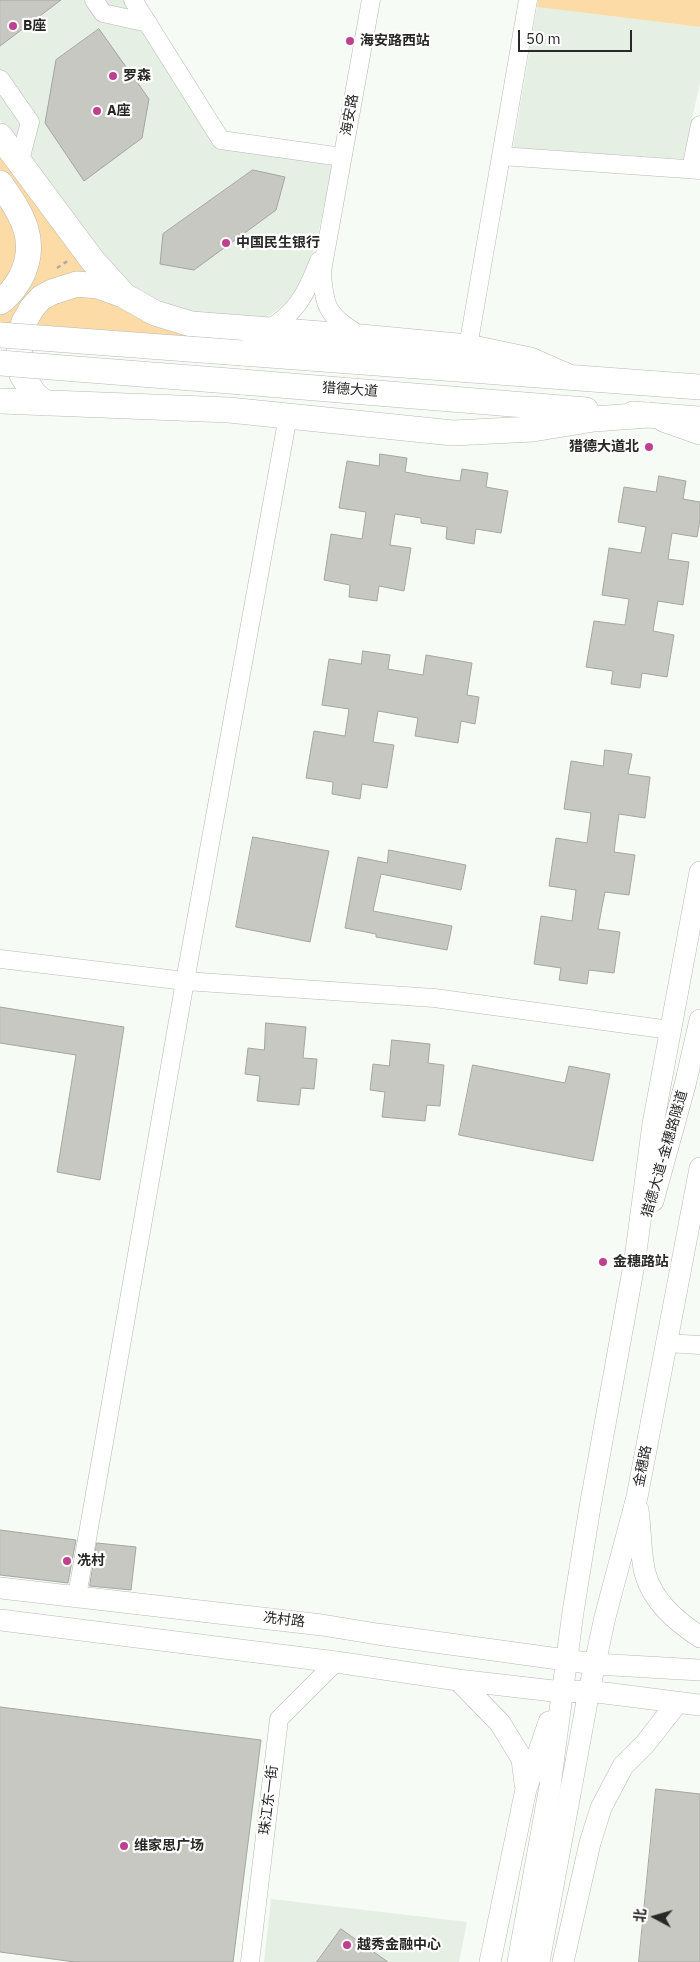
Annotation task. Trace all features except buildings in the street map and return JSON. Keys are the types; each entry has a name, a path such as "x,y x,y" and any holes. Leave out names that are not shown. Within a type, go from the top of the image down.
{"highway":[{"path":"0,136 93,261 124,295"},
{"path":"0,183 22,218 28,238 29,254 25,270 16,286 0,302"},
{"path":"45,403 34,394 22,375 19,345 24,322 32,308 41,298 52,292 77,284 98,286 124,295 155,313 172,320 213,327 361,337 468,347 530,360 569,378"},
{"path":"0,335 569,378 693,385"},
{"name":"猎德大道","path":"0,363 700,419"},
{"path":"0,401 229,410 452,433 534,429 594,419 649,416"}],"main road":[{"path":"649,416 700,434"},
{"path":"518,1962 550,1786 590,1507 635,1259 652,1132 700,872"},
{"name":"猎德大道-金穗路隧道","path":"635,1259 683,1094 700,1020"},
{"path":"681,1266 700,1168"},
{"path":"681,1266 700,1226"},
{"name":"金穗路","path":"540,1962 589,1691 605,1616 637,1497 681,1266"},
{"path":"637,1497 645,1573 657,1599 678,1622 700,1637"},
{"name":"冼村路","path":"0,1588 322,1625 376,1634 567,1658 595,1664"},
{"path":"0,1620 336,1662 458,1680 562,1692 589,1691 700,1706"},
{"path":"595,1664 700,1670"},
{"path":"458,1680 500,1723 522,1759 526,1789"},
{"path":"490,1962 526,1789 562,1692"},
{"path":"563,1962 600,1808 623,1766 645,1744 677,1703"}],"street":[{"path":"94,0 103,14 148,23"},
{"path":"133,0 221,140 342,157"},
{"name":"海安路","path":"329,230 371,0"},
{"path":"468,347 528,0"},
{"path":"0,79 30,122 19,164"},
{"path":"501,156 695,169 700,125"},
{"path":"266,330 279,324 294,310 309,288 329,230"},
{"path":"329,230 322,271 326,306 340,322 361,337"},
{"path":"77,1596 185,981 288,416"},
{"path":"0,959 185,981 434,998 670,1030"},
{"path":"666,1342 700,1345"},
{"name":"珠江东一街","path":"250,1962 279,1719 336,1662"}],"shaded area":[{"path":"0,0 126,0 217,145 333,163 314,254 290,301 264,319 194,316 129,291 33,168 0,120"},
{"path":"538,0 700,0 700,27 537,7"},
{"path":"537,7 700,27 700,83 683,159 513,148"},
{"path":"0,148 148,319 206,344 0,326"},
{"path":"271,1899 467,1922 459,1962 264,1962"}],"place":[{"name":"B座","path":"13,26"},
{"name":"海安路西站","path":"350,41"},
{"name":"罗森","path":"113,76"},
{"name":"A座","path":"97,111"},
{"name":"中国民生银行","path":"226,243"},
{"name":"猎德大道北","path":"649,447"},
{"name":"金穗路站","path":"603,1262"},
{"name":"冼村","path":"67,1561"},
{"name":"维家思广场","path":"124,1846"},
{"name":"越秀金融中心","path":"347,1945"}]}
